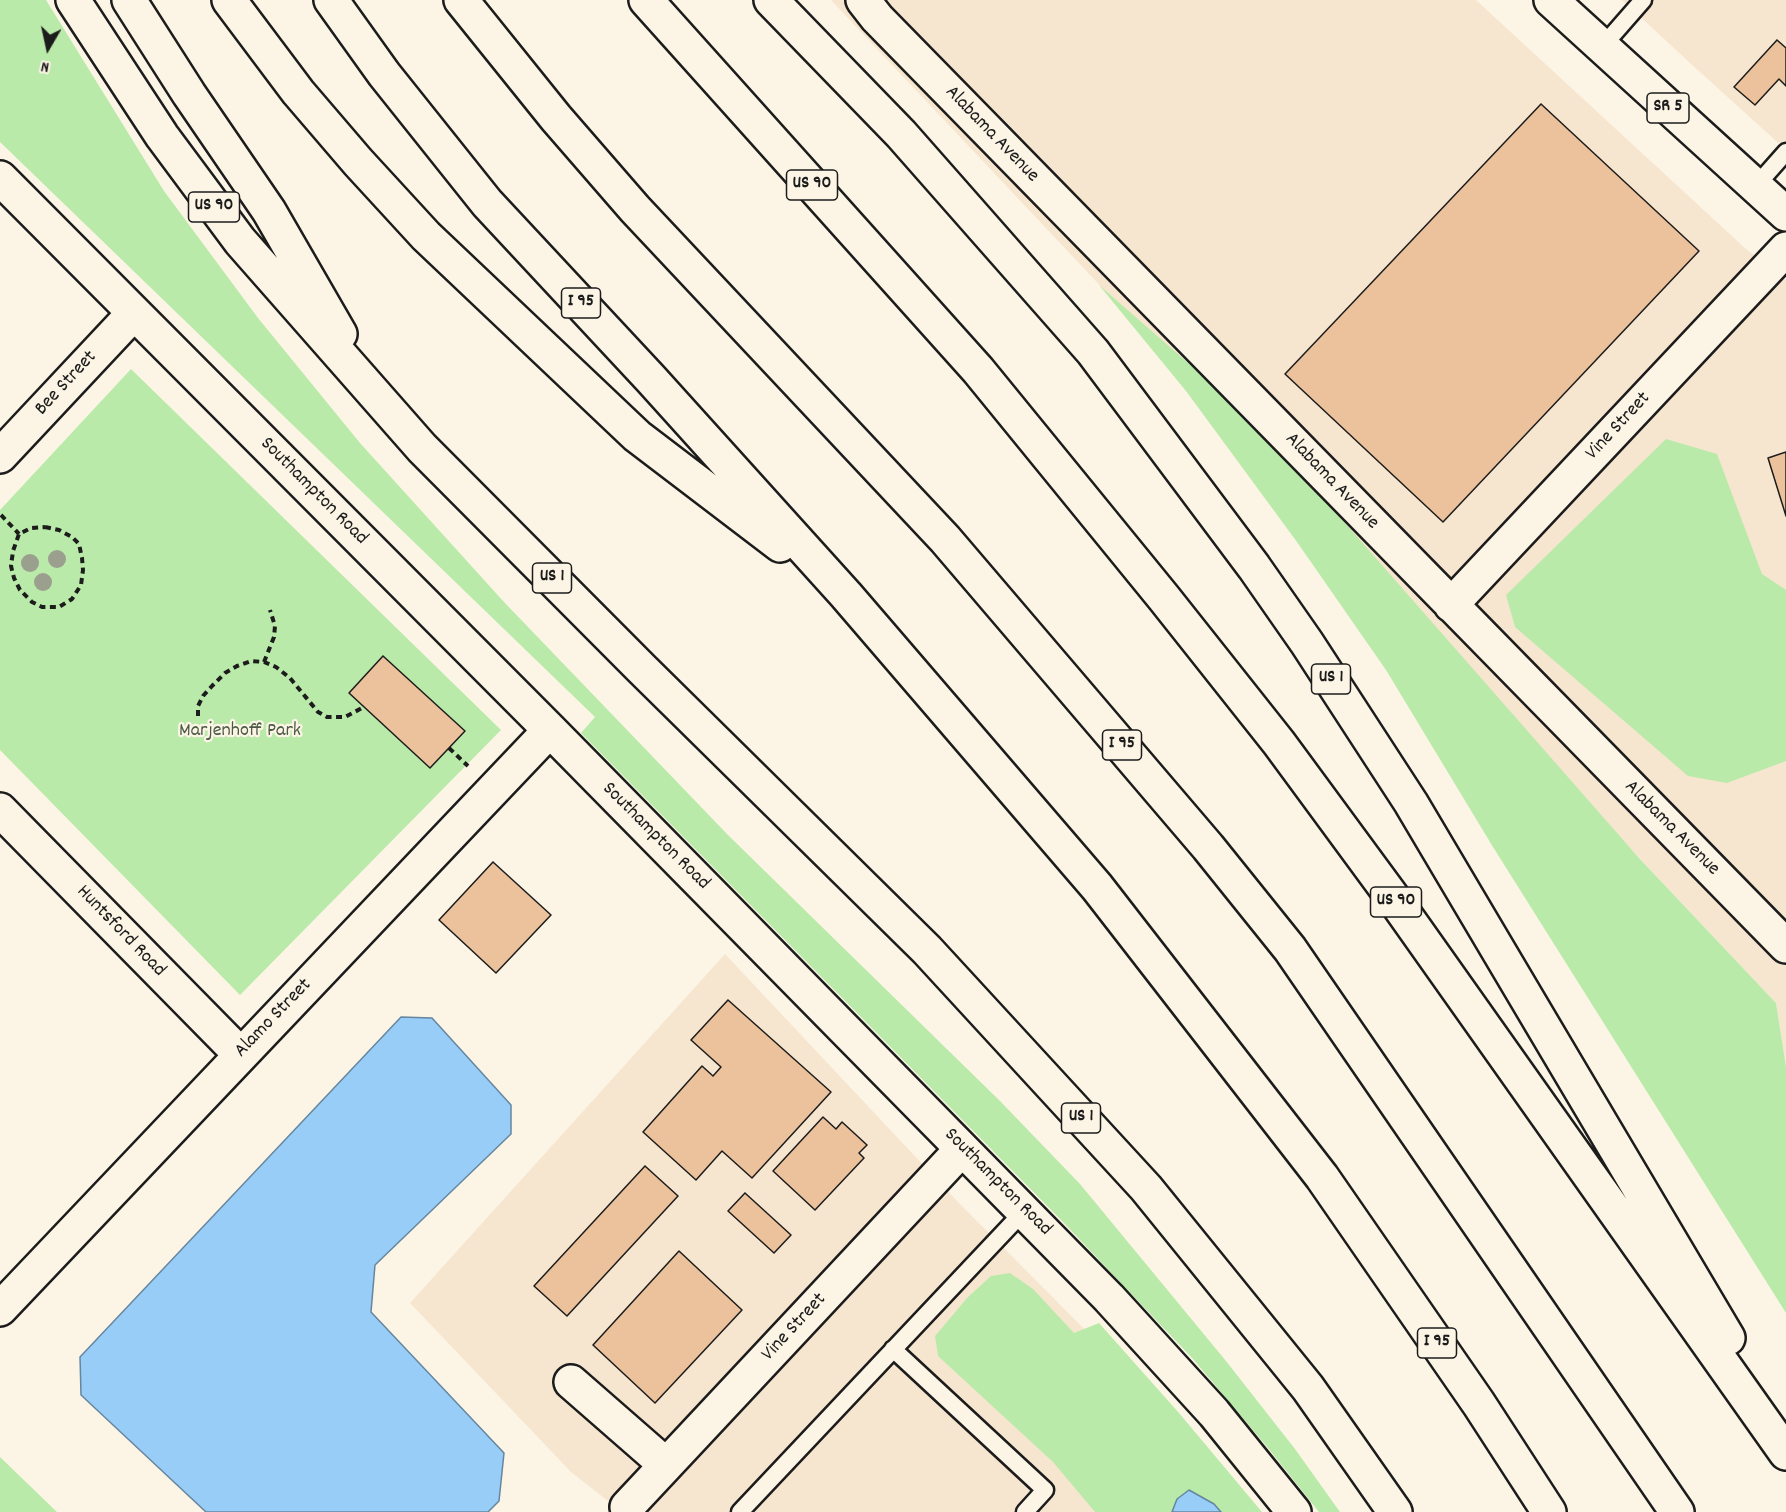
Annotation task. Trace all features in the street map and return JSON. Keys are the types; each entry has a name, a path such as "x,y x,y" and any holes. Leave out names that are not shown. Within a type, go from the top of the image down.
{"main road":[{"name":"US 90","path":"73,0 162,136 240,242 377,397"},
{"name":"US 1","path":"129,0 268,211 377,397 422,448 927,950 1146,1188 1308,1388 1395,1512"},
{"path":"229,0 313,110 411,220 458,267 638,436 846,595"},
{"name":"I 95","path":"331,0 384,74 488,203 846,595 1097,887 1314,1168 1479,1404 1549,1512"},
{"name":"I 95","path":"461,0 556,118 635,209 945,538 1208,847 1290,949 1677,1512"},
{"name":"US 90","path":"646,0 978,370 1279,743 1396,902 1786,1453"},
{"name":"US 1","path":"771,0 901,134 1093,352 1254,567 1307,643 1411,803 1786,1435"},
{"name":"SR 5","path":"1551,0 1786,214"},
{"name":"Alabama Avenue","path":"870,9 1786,946"},
{"name":"Southampton Road","path":"0,178 550,730 1024,1211 1167,1360 1248,1453 1294,1512"},
{"name":"Vine Street","path":"1451,605 1786,249"},
{"name":"Bee Street","path":"0,456 134,313"},
{"name":"Alamo Street","path":"0,1309 550,730"},
{"name":"Huntsford Road","path":"0,810 240,1054"},
{"name":"Vine Street","path":"627,1507 962,1149"},
{"path":"571,1382 666,1465"}],"lane":[{"path":"1602,47 1643,0"},
{"path":"1755,187 1786,152"},
{"path":"740,1512 1024,1211"},
{"path":"893,1349 1045,1490 1025,1512"}],"path":[{"path":"1,515 20,534"},
{"path":"45,527 59,530 79,544 83,570 81,585 72,599 59,607 42,607 32,602 20,590 11,566 13,551 20,534 31,528 45,527"},
{"path":"264,662 274,637 275,626 270,610"},
{"path":"198,716 198,706 203,696 225,673 251,662 264,662 276,667 290,678 318,712 327,717 345,717 364,707"}],"shaded area":[{"path":"831,0 1476,0 1746,249 1786,280 1786,1067 1776,1003"},
{"path":"1622,0 1786,0 1786,150 1690,63"},
{"path":"725,954 958,1202 1156,1401 1237,1512 622,1512 571,1472 410,1303"}],"green space":[{"path":"0,0 46,0 164,191 258,318 360,443 504,602 728,835 1000,1101 1080,1184 1226,1361 1295,1449 1340,1512 1319,1512 1193,1359 1063,1222 581,733 595,717 0,142"},
{"path":"1099,285 1259,425 1639,858 1776,1003 1786,1067 1786,1313 1493,847 1386,670 1297,542 1186,391"},
{"name":"Marjenhoff Park","path":"131,369 501,730 240,995 0,750 0,510"},
{"path":"1666,439 1717,454 1762,574 1786,590 1786,761 1727,783 1688,776 1515,627 1506,595"},
{"path":"1010,1273 1033,1289 1074,1333 1099,1323 1179,1413 1262,1512 1095,1512 1053,1462 938,1356 935,1336 968,1297 991,1276"},
{"path":"0,1457 57,1512 0,1512"}],"water":[{"path":"401,1017 432,1018 511,1105 511,1134 375,1265 371,1312 504,1453 499,1501 488,1512 206,1512 81,1395 80,1357"},
{"path":"1189,1490 1214,1504 1221,1512 1172,1512 1177,1499"}],"building":[{"path":"1777,40 1786,48 1786,86 1779,79 1755,105 1734,87"},
{"path":"1541,104 1699,251 1443,522 1285,374"},
{"path":"1786,452 1786,516 1768,458"},
{"path":"383,656 465,731 430,768 349,693"},
{"path":"493,862 551,915 496,973 439,920"},
{"path":"728,1000 831,1092 752,1178 722,1151 696,1180 643,1132 702,1066 713,1076 721,1067 691,1040"},
{"path":"823,1117 836,1129 842,1122 867,1145 859,1153 864,1158 815,1210 773,1171"},
{"path":"645,1166 678,1196 567,1316 534,1286"},
{"path":"745,1193 791,1235 774,1253 728,1211"},
{"path":"679,1251 742,1310 655,1403 593,1345"}]}
